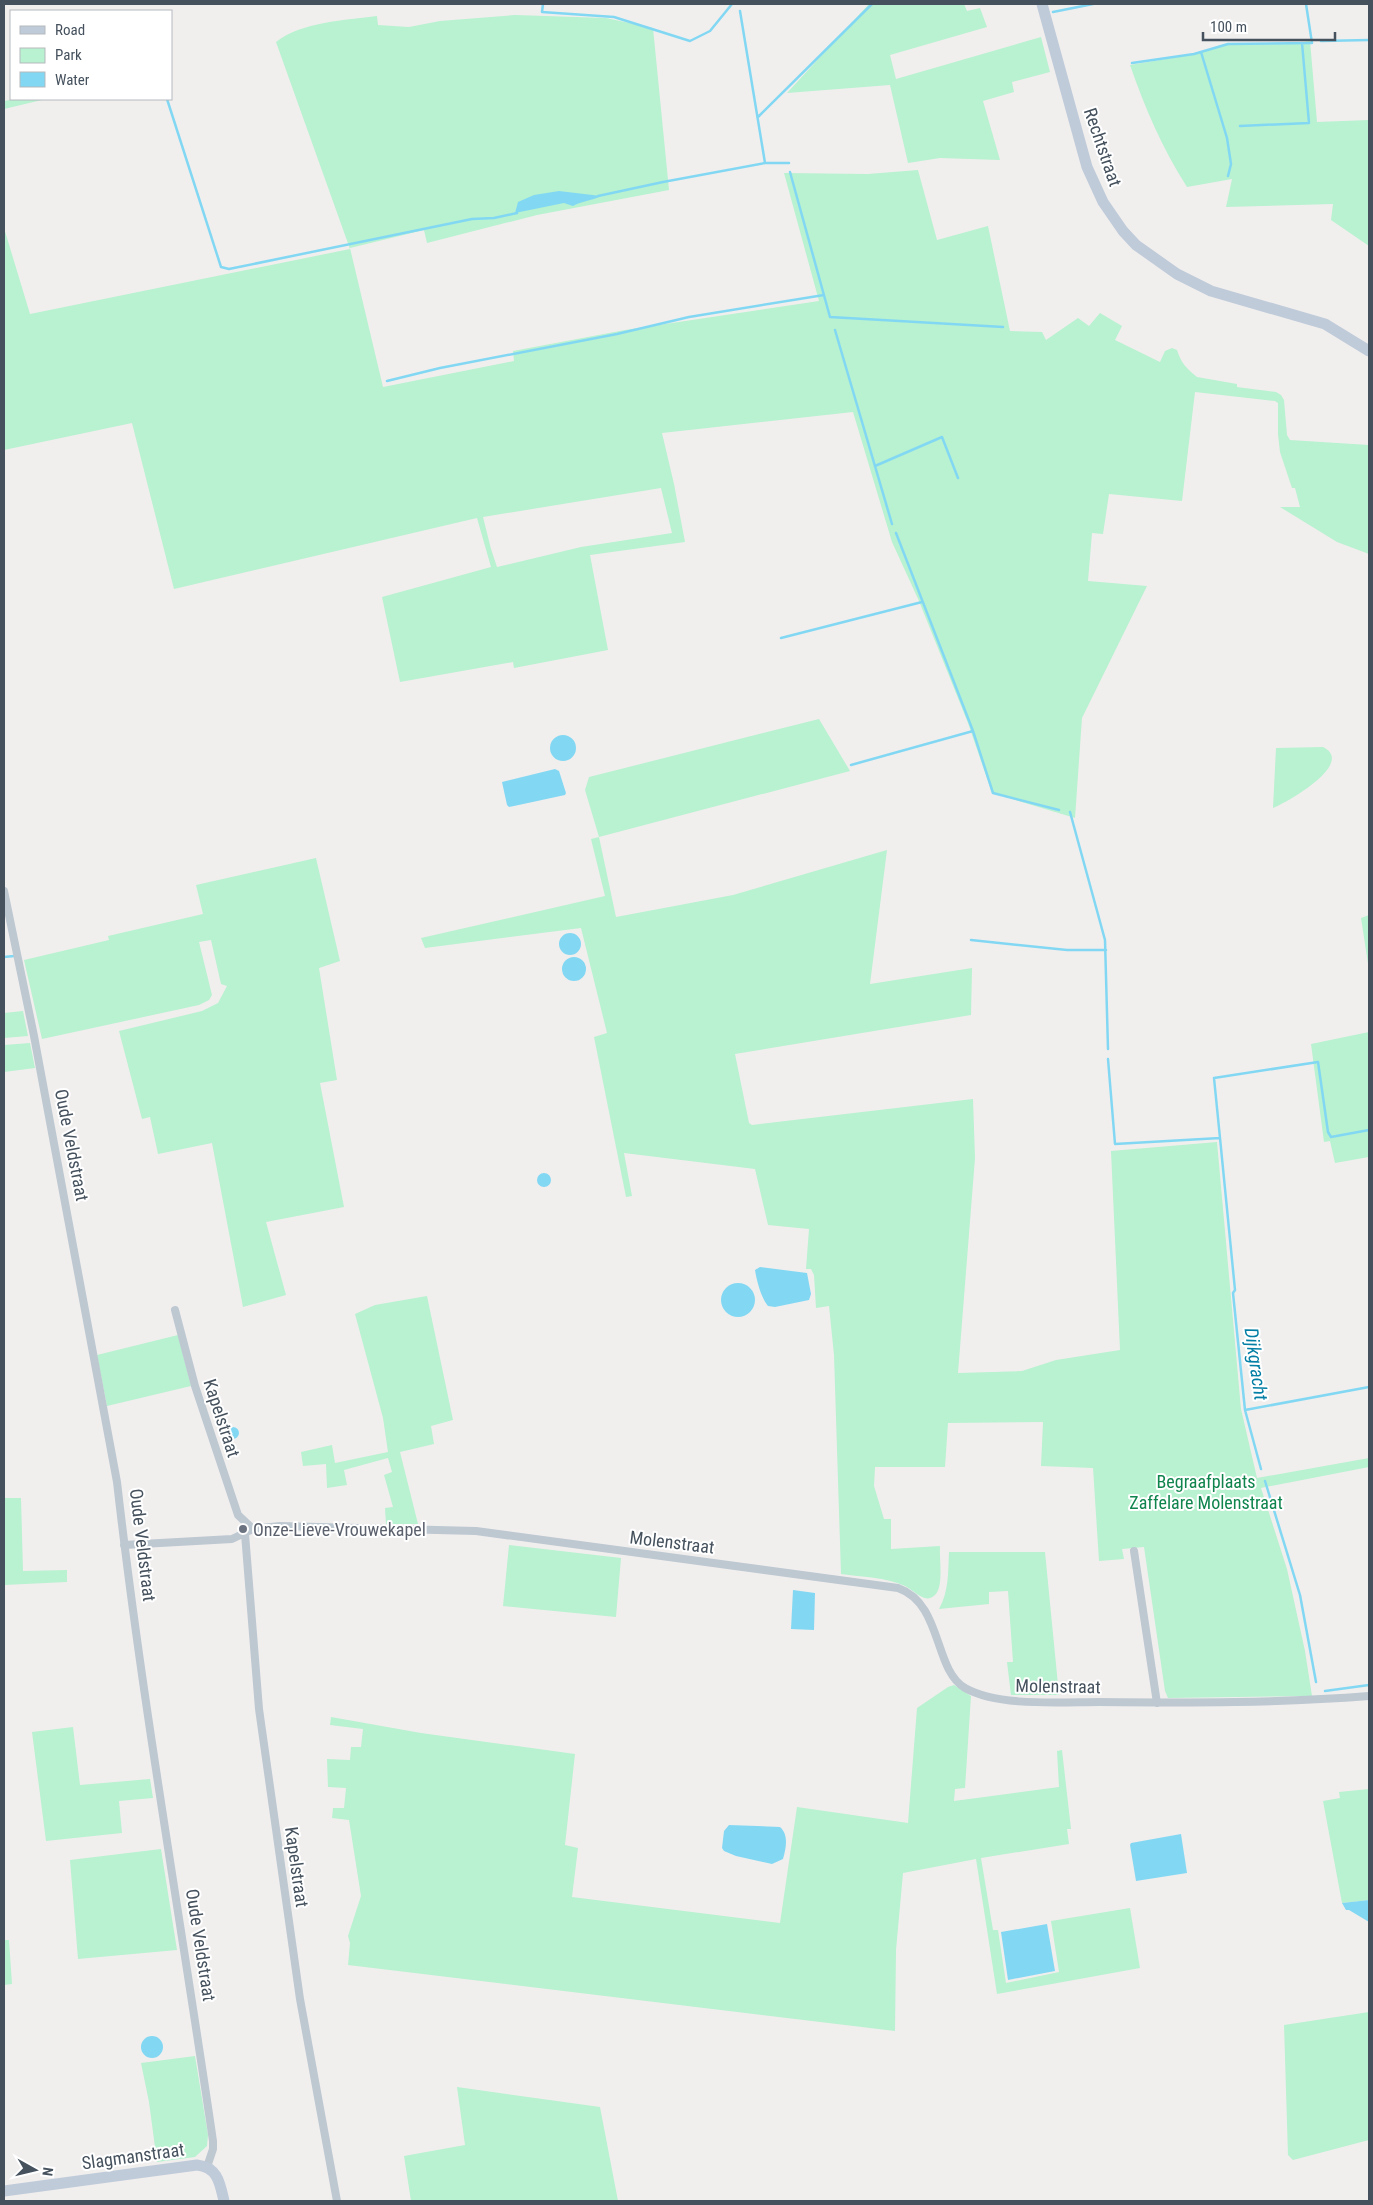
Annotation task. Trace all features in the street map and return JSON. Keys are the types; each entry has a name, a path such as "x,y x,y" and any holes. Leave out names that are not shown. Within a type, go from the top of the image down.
{"street":[{"name":"Rechtstraat","path":"1042,4 1087,167 1103,202 1130,238 1151,257 1177,274 1211,291 1325,324 1362,344 1369,351"},
{"name":"Oude Veldstraat","path":"4,891 36,1043 115,1472 124,1545 213,2140 213,2149 207,2167"},
{"name":"Kapelstraat","path":"176,1310 195,1386 232,1498 238,1515 253,1529"},
{"name":"Molenstraat","path":"124,1545 232,1539 253,1529 280,1526 476,1531 898,1588 909,1592 918,1600 926,1612 954,1678 971,1690 990,1698 1003,1700 1158,1703 1314,1700 1369,1696"},
{"name":"Kapelstraat","path":"245,1534 259,1709 300,1999 337,2201"},
{"path":"1134,1551 1158,1703"},
{"name":"Slagmanstraat","path":"4,2191 197,2165 207,2167"},
{"path":"207,2167 219,2179 224,2201"}],"green space":[{"path":"869,4 964,4 967,11 980,8 987,27 890,55 896,79 1041,37 1050,72 1012,82 1014,92 983,101 1000,160 940,158 908,163 890,85 787,93"},
{"path":"515,15 606,18 653,28 669,190 537,215 427,243 424,230 350,248 383,387 514,361 513,351 625,330 819,301 784,173 868,174 918,170 937,240 988,226 1010,331 1042,332 1046,340 1078,318 1089,326 1100,313 1122,326 1115,340 1160,362 1165,351 1172,348 1177,350 1180,359 1197,377 1237,384 1237,387 1276,392 1281,395 1284,400 1287,435 1290,440 1369,445 1369,554 1337,542 1280,507 1300,507 1295,488 1292,488 1280,452 1278,403 1275,401 1195,392 1182,501 1109,494 1103,534 1092,533 1088,581 1147,586 1082,718 1075,818 992,793 968,723 919,601 892,542 853,412 662,433 685,542 590,555 608,650 514,668 513,662 400,682 382,597 491,567 477,518 174,589 132,423 4,450 4,228 30,314 350,249 276,42 286,35 311,26 352,19 377,16 378,25 409,27 440,21","holes":["661,488 672,533 581,547 497,567 483,517"]},
{"path":"1310,41 1317,122 1369,120 1369,246 1331,220 1333,204 1226,207 1232,179 1187,187 1155,128 1130,65 1196,54 1222,45 1284,44"},
{"path":"10,100 42,100 4,109 4,101"},
{"path":"819,719 850,771 599,837 585,790 589,777"},
{"path":"1323,747 1331,754 1331,762 1326,772 1304,790 1273,808 1276,748"},
{"name":"Begraafplaats Zaffelare Molenstraat","path":"599,837 616,917 733,895 887,850 870,984 972,968 971,1015 735,1054 749,1123 752,1125 973,1099 975,1158 958,1373 1022,1371 1056,1360 1120,1350 1111,1151 1217,1142 1241,1409 1257,1478 1369,1458 1369,1467 1261,1488 1287,1569 1305,1651 1312,1696 1168,1698 1165,1691 1144,1547 1122,1549 1124,1559 1099,1561 1093,1468 1041,1466 1043,1422 948,1423 945,1467 875,1467 874,1486 884,1519 891,1519 891,1549 940,1546 940,1579 938,1591 935,1595 931,1598 923,1598 905,1586 890,1581 841,1574 834,1355 829,1306 816,1308 814,1275 811,1269 806,1269 809,1229 768,1225 755,1169 624,1153 632,1196 626,1197 594,1037 607,1033 581,928 425,948 421,938 605,896 591,839"},
{"path":"316,858 340,961 319,968 337,1080 320,1083 344,1207 266,1222 286,1295 243,1307 212,1143 158,1154 150,1117 142,1119 119,1031 202,1011 218,1003 227,986 221,984 211,940 199,942 212,995 209,1000 199,1005 42,1039 24,960 109,940 108,936 203,914 196,885"},
{"path":"1369,915 1369,970 1361,918"},
{"path":"23,1011 28,1036 4,1038 4,1013"},
{"path":"1369,1032 1369,1157 1335,1163 1330,1141 1324,1142 1311,1044"},
{"path":"30,1043 35,1068 4,1072 4,1045"},
{"path":"427,1296 453,1420 431,1426 434,1444 400,1452 418,1524 386,1524 385,1508 393,1507 384,1475 392,1472 388,1458 344,1470 347,1485 327,1488 326,1464 303,1466 301,1452 332,1445 335,1463 388,1452 383,1418 355,1314 375,1305"},
{"path":"178,1335 191,1386 107,1406 97,1355"},
{"path":"4,1498 21,1498 23,1571 67,1570 67,1582 4,1585"},
{"path":"509,1545 621,1558 616,1617 503,1606"},
{"path":"949,1552 1045,1552 1059,1695 1011,1695 1007,1662 1013,1662 1008,1591 989,1592 989,1604 939,1609 946,1589"},
{"path":"954,1685 971,1696 965,1788 955,1789 954,1801 1059,1787 1057,1751 1062,1750 1071,1829 1067,1829 1069,1844 981,1858 993,1930 998,1930 1006,1983 1059,1972 1051,1921 1130,1908 1140,1968 997,1994 976,1859 903,1873 896,1950 895,2031 348,1965 350,1943 348,1936 361,1896 349,1820 332,1818 333,1808 344,1808 346,1788 328,1787 327,1759 350,1760 351,1747 361,1747 363,1729 330,1725 331,1717 421,1733 575,1754 565,1845 578,1848 572,1897 780,1923 797,1807 908,1823 917,1708"},
{"path":"73,1727 80,1785 150,1779 153,1798 119,1801 122,1833 46,1841 32,1732"},
{"path":"1369,1789 1369,1900 1342,1903 1323,1801 1340,1798 1339,1792"},
{"path":"161,1849 177,1950 78,1959 70,1860"},
{"path":"4,1940 9,1940 12,1984 4,1985"},
{"path":"1369,2012 1369,2140 1293,2160 1288,2155 1284,2025"},
{"path":"195,2056 208,2135 207,2146 195,2157 157,2162 149,2102 141,2063"},
{"path":"457,2087 600,2107 618,2201 411,2201 404,2156 465,2145"}],"water":[{"path":"559,191 601,196 573,206 564,203 515,213 518,202 534,195"},
{"path":"563,735 572,739 576,748 572,757 563,761 554,757 550,748 554,739"},
{"path":"555,769 559,771 565,795 509,807 507,805 502,782"},
{"path":"566,933 574,933 581,940 581,948 574,955 566,955 559,948 559,940"},
{"path":"574,957 582,961 586,969 582,977 574,981 566,977 562,969 566,961"},
{"path":"541,1173 547,1173 551,1180 547,1187 541,1187 537,1183 537,1177"},
{"path":"760,1267 807,1273 811,1294 809,1300 775,1307 768,1306 761,1294 756,1275 755,1270"},
{"path":"738,1283 745,1284 750,1288 754,1293 754,1307 750,1312 745,1316 738,1317 731,1316 726,1312 722,1307 721,1300 722,1293 726,1288 731,1284"},
{"path":"231,1427 235,1427 239,1433 235,1439 231,1439 227,1435 227,1431"},
{"path":"793,1590 815,1593 814,1630 791,1629"},
{"path":"729,1825 780,1827 786,1838 783,1859 772,1864 736,1856 724,1851 722,1848 724,1831"},
{"path":"1181,1834 1187,1873 1136,1881 1131,1843"},
{"path":"1369,1900 1369,1922 1346,1910 1342,1903"},
{"path":"1047,1924 1055,1971 1008,1980 1001,1932"},
{"path":"152,2036 160,2039 163,2047 160,2055 152,2058 144,2055 141,2047 144,2039"}],"waterway":[{"path":"543,4 542,12 614,17 690,41 710,31 732,4"},
{"path":"758,117 872,4"},
{"path":"1053,12 1093,4"},
{"path":"1132,63 1194,54 1228,44 1312,43 1306,4"},
{"path":"740,11 765,163 789,163"},
{"path":"1321,41 1369,40"},
{"path":"1240,126 1309,123 1302,43"},
{"path":"1201,52 1227,138 1231,164 1228,176"},
{"path":"167,100 221,267 229,269 472,219 494,218 517,213"},
{"path":"598,196 765,163"},
{"path":"790,172 830,317 1003,327"},
{"path":"387,381 440,368 617,334 689,317 824,295"},
{"path":"835,330 892,524"},
{"path":"875,466 942,437 958,478"},
{"path":"896,533 973,731 993,793 1059,810"},
{"path":"781,638 922,602"},
{"path":"851,765 973,731"},
{"path":"1070,812 1105,940 1108,1049"},
{"path":"971,940 1067,950 1106,950"},
{"path":"4,957 14,956"},
{"name":"Dijkgracht","path":"1108,1059 1115,1144 1220,1138 1245,1410 1369,1387"},
{"path":"1220,1138 1214,1078 1318,1062 1328,1132 1331,1137 1369,1130"},
{"name":"Dijkgracht","path":"1245,1410 1261,1469"},
{"path":"1265,1481 1300,1595 1316,1682"},
{"path":"1325,1691 1369,1685"}],"place":[{"name":"Onze-Lieve-Vrouwekapel","path":"243,1529"}]}
